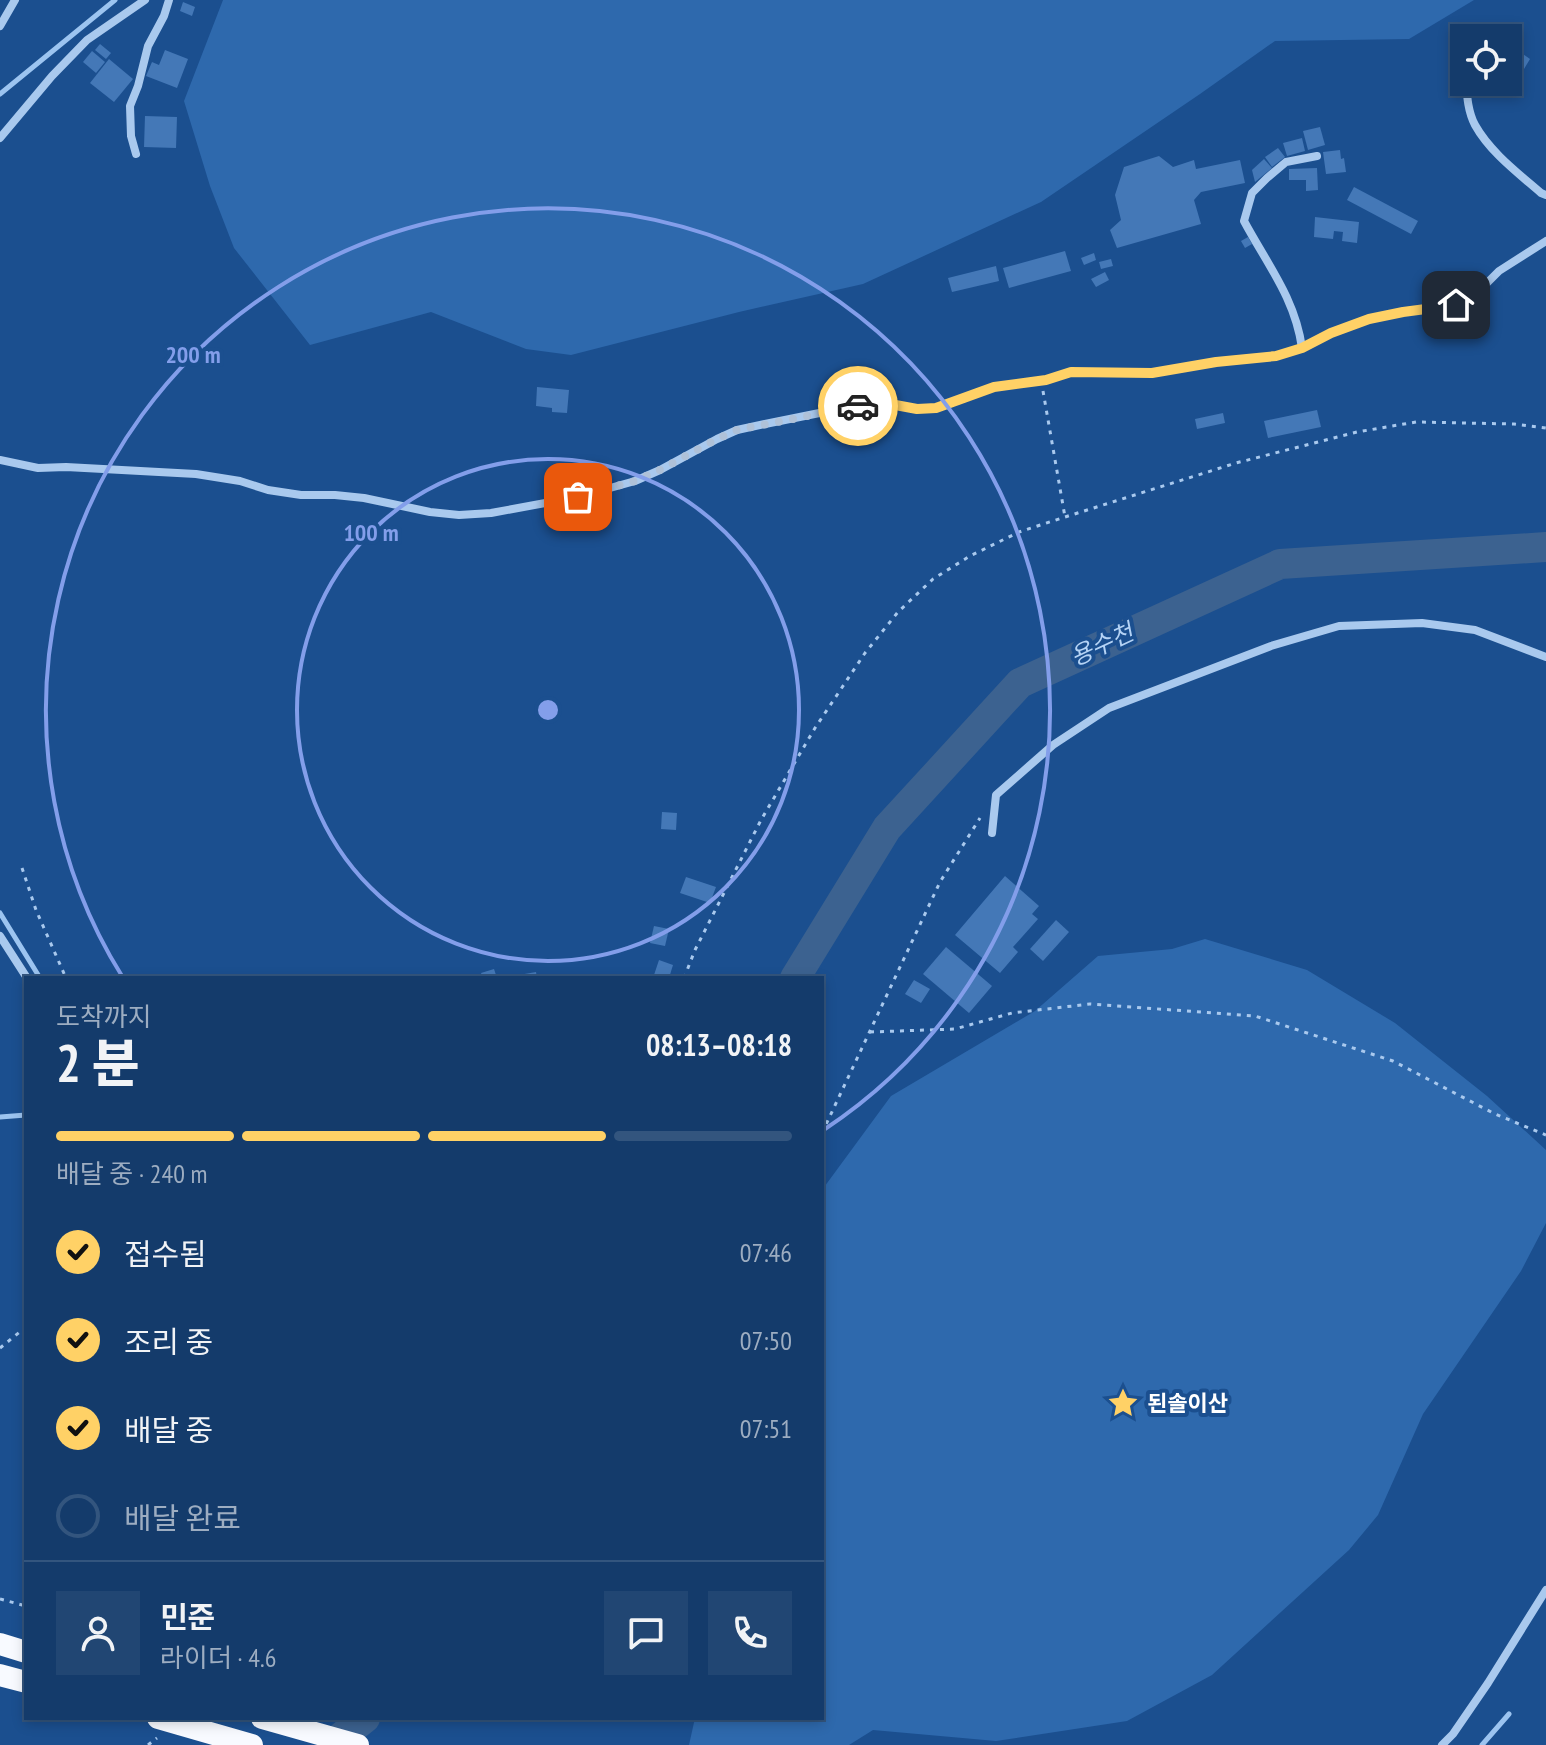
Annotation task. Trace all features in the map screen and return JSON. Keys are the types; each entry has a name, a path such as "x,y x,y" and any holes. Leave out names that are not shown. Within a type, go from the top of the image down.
{"highway":[{"path":"0,1644 24,1651"},
{"path":"0,1675 24,1681"},
{"path":"165,1720 252,1745"},
{"path":"269,1720 358,1745"}],"street":[{"path":"0,26 15,0"},
{"path":"0,138 87,40 145,0"},
{"path":"136,154 131,136 130,106 148,46 169,0"},
{"path":"1467,96 1474,124 1486,141 1544,192"},
{"path":"1302,348 1299,328 1287,295 1244,221 1252,193 1267,178 1286,162 1317,156"},
{"path":"0,460 38,468 196,474 301,495 364,498 459,515 491,513 578,497 635,481 737,430 864,404 936,408 994,387 1071,372 1152,373 1276,356 1369,319 1456,305 1476,294 1499,271 1546,241"},
{"path":"992,833 996,795 1053,745 1109,708 1271,646 1339,626 1422,623 1475,630 1546,657"},
{"path":"0,936 26,976"},
{"path":"1442,1745 1488,1683 1546,1590"}],"path":[{"path":"1041,380 1065,517"},
{"path":"685,976 761,820 815,728 865,653 898,612 933,579 970,556 1019,532 1236,463 1357,432 1416,422 1514,424 1546,428"},
{"path":"824,1129 940,882 996,795"},
{"path":"22,868 36,910 65,976"},
{"path":"870,1032 955,1029 1012,1013 1090,1004 1255,1016 1393,1061 1495,1114 1546,1135"},
{"path":"0,1348 24,1329"},
{"path":"0,1599 24,1605"}],"shaded area":[{"path":"223,0 1474,0 1409,39 1275,41 1041,202 863,284 571,355 526,349 431,312 310,345 234,248 210,186 184,101"},
{"path":"1205,939 1307,970 1395,1023 1487,1096 1546,1150 1546,1223 1521,1271 1423,1414 1378,1515 1349,1550 1212,1675 1127,1721 996,1741 873,1730 849,1745 689,1745 695,1720 824,1720 824,1187 891,1096 1035,1011 1098,956 1172,949"}],"building":[{"path":"183,2 195,7 192,16 180,11"},
{"path":"100,44 111,53 106,59 95,50"},
{"path":"165,50 188,59 177,88 146,76 152,62 159,65"},
{"path":"92,51 105,62 96,73 83,62"},
{"path":"1522,55 1530,59 1524,69 1522,68"},
{"path":"109,59 133,79 114,102 90,83"},
{"path":"145,116 177,117 176,148 144,147"},
{"path":"1320,127 1325,145 1308,150 1303,131"},
{"path":"1302,138 1305,151 1287,156 1283,143"},
{"path":"1278,148 1285,157 1272,167 1265,157"},
{"path":"1340,150 1346,172 1326,174 1323,152"},
{"path":"1159,156 1173,167 1194,160 1196,169 1240,160 1245,183 1201,192 1194,200 1201,224 1117,248 1110,230 1121,220 1115,195 1124,167"},
{"path":"1264,159 1272,168 1255,182 1252,170"},
{"path":"1317,168 1318,190 1306,191 1306,180 1289,180 1289,169"},
{"path":"1354,187 1418,221 1411,234 1347,200"},
{"path":"1315,217 1359,222 1357,243 1342,241 1343,232 1334,231 1333,239 1314,237"},
{"path":"1248,237 1252,244 1245,248 1241,241"},
{"path":"1065,251 1071,271 1009,288 1003,268"},
{"path":"1094,253 1096,260 1084,265 1081,258"},
{"path":"1111,259 1113,266 1101,269 1099,262"},
{"path":"996,266 999,281 952,292 948,278"},
{"path":"1105,272 1109,280 1096,287 1091,279"},
{"path":"537,387 569,390 567,413 536,406"},
{"path":"1317,410 1321,427 1268,438 1264,421"},
{"path":"1223,413 1225,423 1197,429 1195,419"},
{"path":"662,812 677,813 676,830 661,829"},
{"path":"1005,876 1039,906 1032,914 1038,919 1013,947 1018,952 1000,973 955,935"},
{"path":"686,877 716,887 710,903 680,893"},
{"path":"1056,920 1069,932 1043,961 1030,949"},
{"path":"654,926 669,929 665,946 650,943"},
{"path":"946,947 992,986 969,1013 923,974"},
{"path":"659,960 673,965 670,976 654,976"},
{"path":"494,969 500,976 482,976 481,973"},
{"path":"536,972 537,976 513,976"},
{"path":"914,980 930,989 921,1003 905,994"}],"waterway":[{"path":"0,94 115,0"},
{"name":"용수천","path":"796,976 887,828 1020,683 1280,564 1546,547"},
{"path":"0,913 39,976"},
{"path":"0,1117 24,1115"},
{"path":"1482,1745 1509,1714"},
{"name":"용수천","path":"331,1745 362,1720"}],"way so far":[{"path":"578,497 635,481 737,430 858,406"}],"place":[{"name":"된솔이산","path":"1123,1403"}],"route":[{"path":"858,406 890,404 917,409 936,408 994,387 1046,380 1071,372 1152,373 1276,356 1369,319 1456,305"}]}
